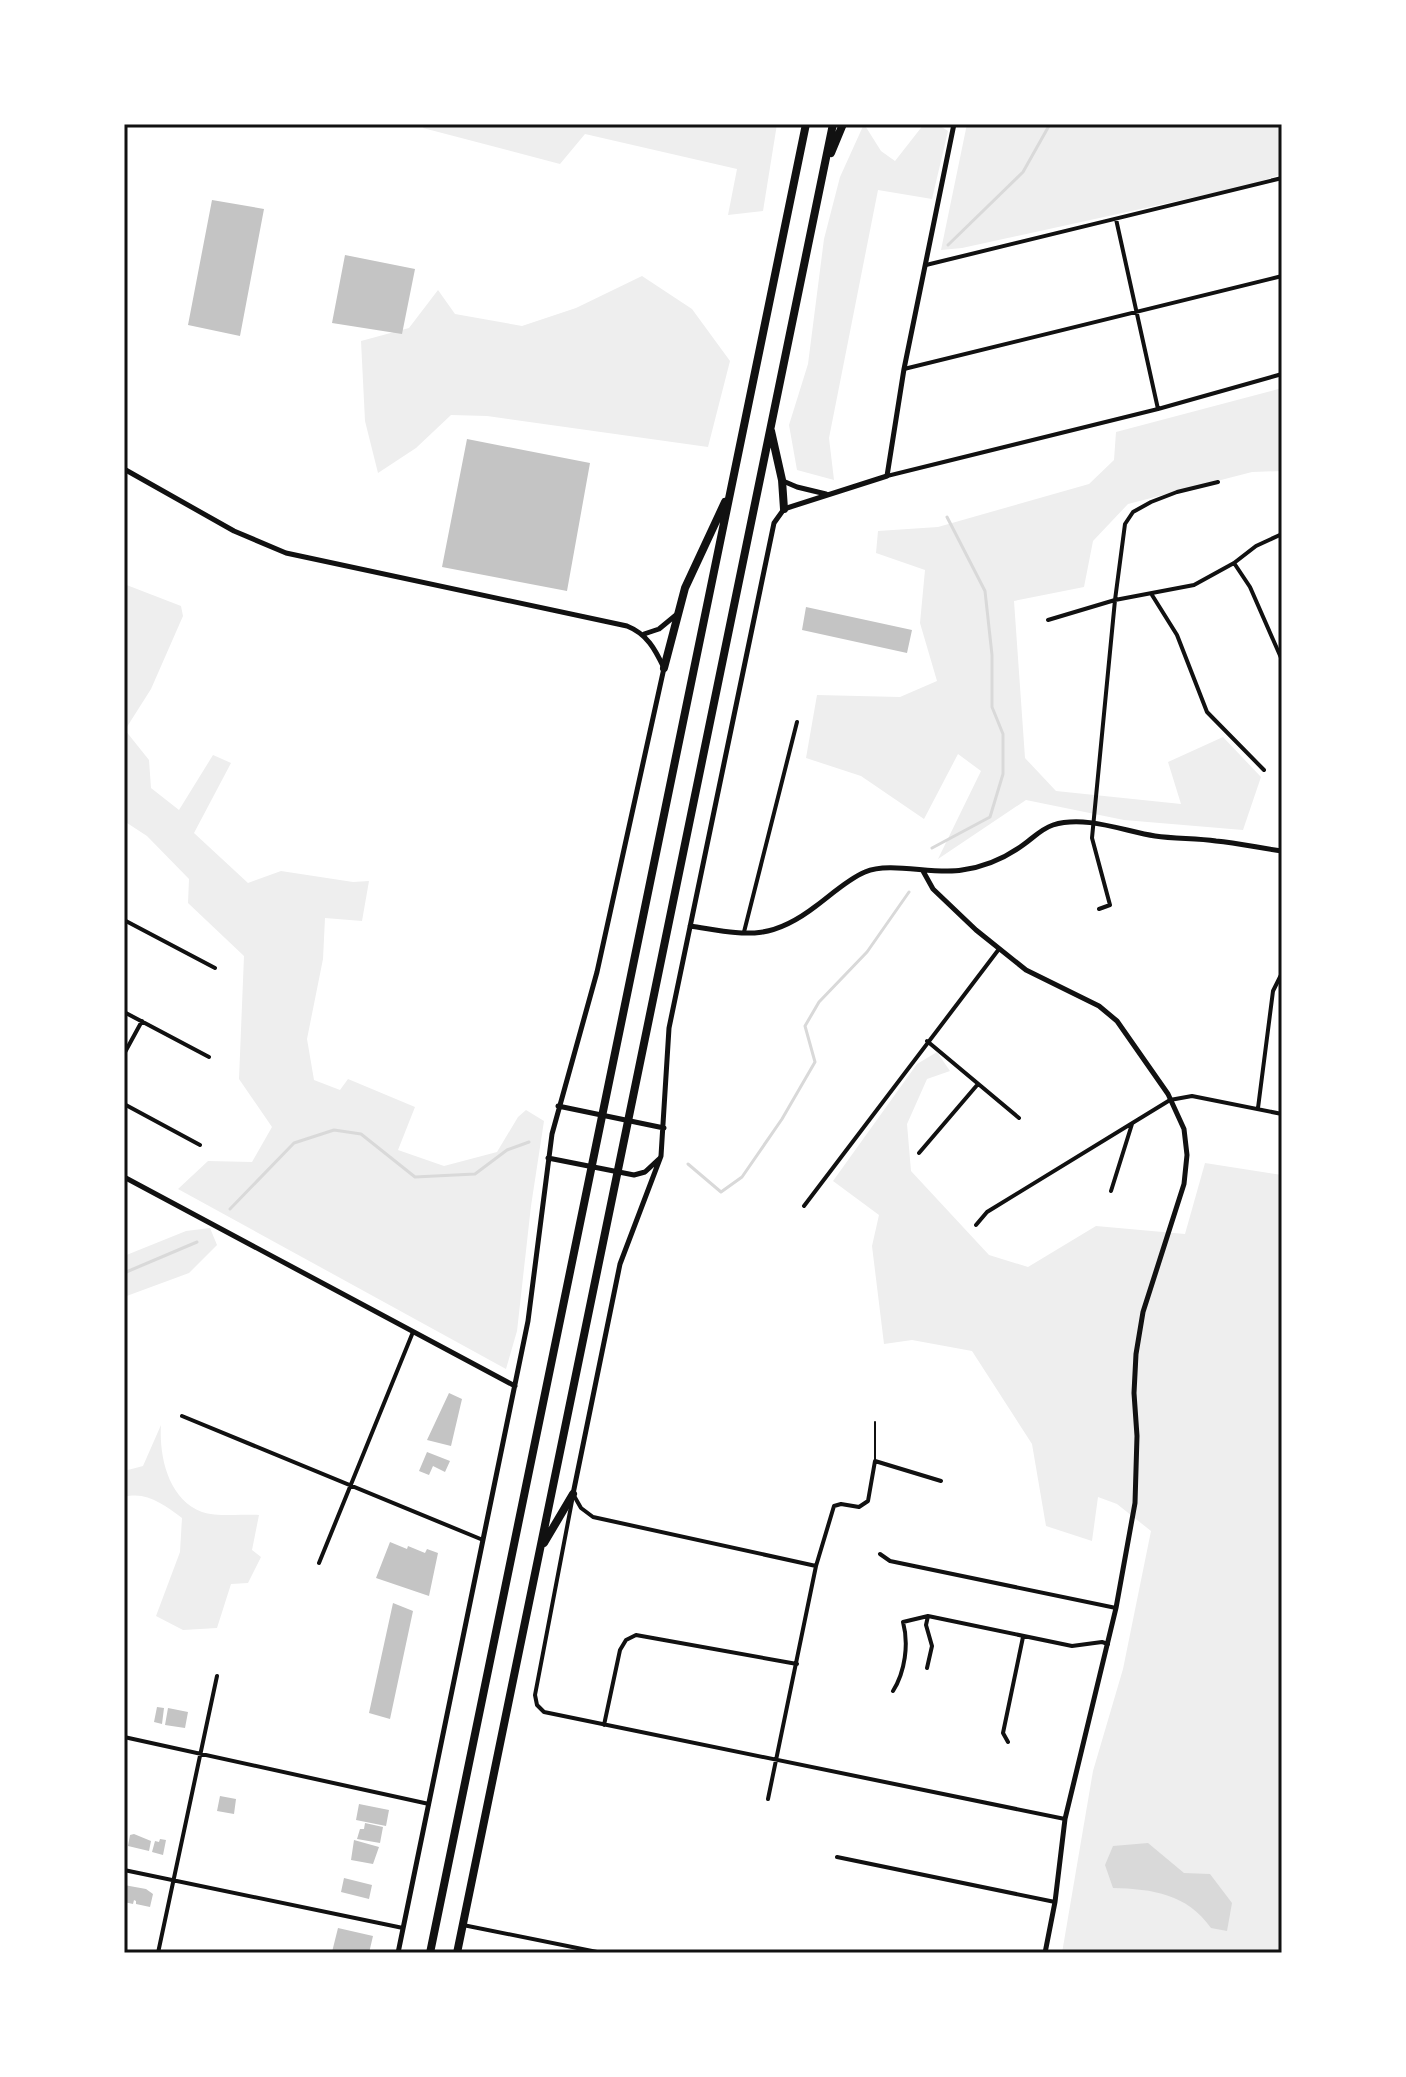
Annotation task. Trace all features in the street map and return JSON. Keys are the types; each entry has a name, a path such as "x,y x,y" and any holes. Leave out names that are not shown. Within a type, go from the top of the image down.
{"highway":[{"path":"430,1953 806,124"},
{"path":"457,1953 833,124"},
{"path":"821,180 843,124"},
{"path":"771,426 782,480 784,509"},
{"path":"664,668 685,588 732,487"},
{"path":"540,1551 573,1494"}],"street":[{"path":"887,476 904,369 954,124"},
{"path":"926,265 1282,178"},
{"path":"1116,219 1158,409"},
{"path":"904,369 1282,276"},
{"path":"1065,1819 544,1712 537,1705 535,1695 620,1264 661,1156 665,1049 774,523 784,509 887,476 1158,409 1282,374"},
{"path":"124,469 234,531 286,553 618,624 643,634 664,668 597,972 558,1106 548,1158 532,1299 398,1953"},
{"path":"782,480 827,494"},
{"path":"1099,909 1110,905 1092,838 1125,524 1133,512 1177,492 1218,482"},
{"path":"1048,620 1115,600 1194,585 1234,563 1256,546 1282,534"},
{"path":"1234,563 1250,587 1282,660"},
{"path":"1152,595 1177,635 1207,712 1264,770"},
{"path":"643,634 659,629 676,615"},
{"path":"743,934 797,722"},
{"path":"690,926 743,934 773,931 800,918 867,871 889,868 963,870 990,864 1054,825 1094,824 1155,836 1213,840 1282,851"},
{"path":"923,871 933,889 1026,970 1099,1006 1117,1021 1170,1100 1184,1129 1187,1155 1184,1184 1143,1312 1136,1354 1135,1503 1116,1608 1065,1819 1045,1953"},
{"path":"124,920 215,968"},
{"path":"804,1206 999,949"},
{"path":"1258,1108 1273,991 1281,973"},
{"path":"124,1012 209,1057"},
{"path":"124,1054 142,1021"},
{"path":"927,1041 1019,1118"},
{"path":"919,1153 978,1084"},
{"path":"976,1225 987,1212 1170,1100 1192,1096 1282,1114"},
{"path":"124,1104 200,1145"},
{"path":"558,1106 664,1128"},
{"path":"1111,1191 1132,1124"},
{"path":"548,1158 634,1175 645,1172 661,1156"},
{"path":"124,1177 515,1386"},
{"path":"319,1563 413,1332"},
{"path":"182,1416 483,1540"},
{"path":"768,1799 816,1566 834,1506 859,1507 868,1501 875,1461 941,1481"},
{"path":"573,1494 581,1508 593,1517 816,1566"},
{"path":"880,1554 890,1561 1116,1608"},
{"path":"893,1691 908,1639 903,1622 928,1616 1072,1646 1108,1644"},
{"path":"927,1668 932,1646 926,1625 928,1616"},
{"path":"604,1725 620,1650 626,1640 636,1635 797,1664"},
{"path":"1008,1742 1003,1733 1023,1637"},
{"path":"158,1953 217,1676"},
{"path":"124,1737 429,1804"},
{"path":"837,1857 1055,1902"},
{"path":"124,1870 403,1928"},
{"path":"463,1925 601,1953"}],"lane":[{"path":"875,1422 875,1461"}],"shaded area":[{"path":"425,124 777,124 763,211 728,215 737,169 585,134 560,164 423,128"},
{"path":"864,124 881,151 895,161 924,124 937,124 948,131 932,199 878,190 829,438 834,480 797,470 789,425 808,364 824,239 840,177"},
{"path":"967,124 1282,124 1282,174 1250,185 941,250"},
{"path":"642,276 692,309 730,361 708,447 487,416 451,415 416,448 378,473 365,421 361,341 409,328 438,290 455,314 522,326 576,308"},
{"path":"1282,388 1282,471 1252,472 1128,504 1093,541 1084,587 1014,601 1025,758 1056,791 1181,804 1168,762 1223,737 1261,777 1243,830 1124,820 1026,800 938,859 981,771 958,754 924,819 861,776 806,758 817,695 900,697 937,681 920,623 925,570 876,553 878,531 938,527 1089,484 1114,460 1116,432"},
{"path":"124,584 181,606 183,616 151,689 125,730 149,760 151,788 179,810 213,755 231,763 194,833 248,883 281,871 353,882 369,881 362,921 325,918 323,959 307,1039 314,1080 340,1090 348,1079 415,1107 398,1150 444,1166 497,1152 518,1117 526,1110 544,1121 517,1331 506,1369 178,1189 208,1161 252,1162 272,1127 239,1079 244,956 188,903 189,879 147,836 124,821"},
{"path":"937,1052 950,1071 927,1079 907,1124 911,1171 989,1255 1028,1267 1096,1226 1185,1234 1205,1163 1282,1175 1282,1953 1062,1953 1093,1771 1123,1669 1151,1531 1117,1504 1098,1497 1092,1541 1046,1526 1032,1444 972,1351 912,1340 884,1344 872,1246 879,1215 833,1181 917,1064"},
{"path":"210,1228 217,1245 189,1273 124,1297 124,1256 186,1231"},
{"path":"161,1425 162,1450 168,1475 190,1506 208,1514 259,1515 252,1550 261,1557 248,1583 231,1584 217,1628 183,1630 156,1616 180,1552 182,1518 148,1498 124,1497 124,1471 143,1466"},
{"path":"1148,1843 1184,1873 1210,1874 1232,1903 1227,1931 1211,1928 1191,1908 1168,1896 1113,1888 1105,1865 1113,1846"}],"building":[{"path":"212,200 264,209 240,336 188,325"},
{"path":"345,255 415,269 402,334 332,323"},
{"path":"467,439 590,463 567,591 442,567"},
{"path":"806,607 912,630 907,653 802,630"},
{"path":"449,1393 462,1399 451,1446 427,1440"},
{"path":"427,1452 450,1461 445,1472 433,1466 429,1475 419,1471"},
{"path":"390,1542 407,1549 408,1546 425,1553 427,1549 438,1553 429,1596 376,1578"},
{"path":"393,1603 413,1611 390,1719 369,1713"},
{"path":"157,1707 164,1708 162,1724 154,1722"},
{"path":"168,1708 188,1712 185,1728 165,1725"},
{"path":"220,1796 236,1799 234,1814 217,1811"},
{"path":"359,1804 389,1810 386,1826 356,1820"},
{"path":"365,1823 383,1827 380,1843 357,1839"},
{"path":"130,1835 151,1841 149,1851 128,1846"},
{"path":"160,1839 166,1840 163,1855 152,1852 155,1841 159,1842"},
{"path":"354,1840 379,1847 373,1864 351,1860"},
{"path":"344,1878 372,1885 369,1899 341,1892"},
{"path":"124,1885 146,1889 153,1894 150,1907 136,1904 134,1900 133,1904 124,1902"},
{"path":"338,1928 373,1936 369,1953 332,1952"}],"waterway":[{"path":"948,245 1023,172 1050,124"},
{"path":"932,848 990,817 1003,774 1003,734 992,707 992,655 985,591 947,517"},
{"path":"688,1164 721,1192 742,1177 782,1119 815,1062 805,1026 819,1002 867,952 909,892"},
{"path":"230,1209 294,1143 334,1130 361,1134 415,1177 475,1174 507,1150 529,1142"},
{"path":"124,1273 197,1242"}]}
